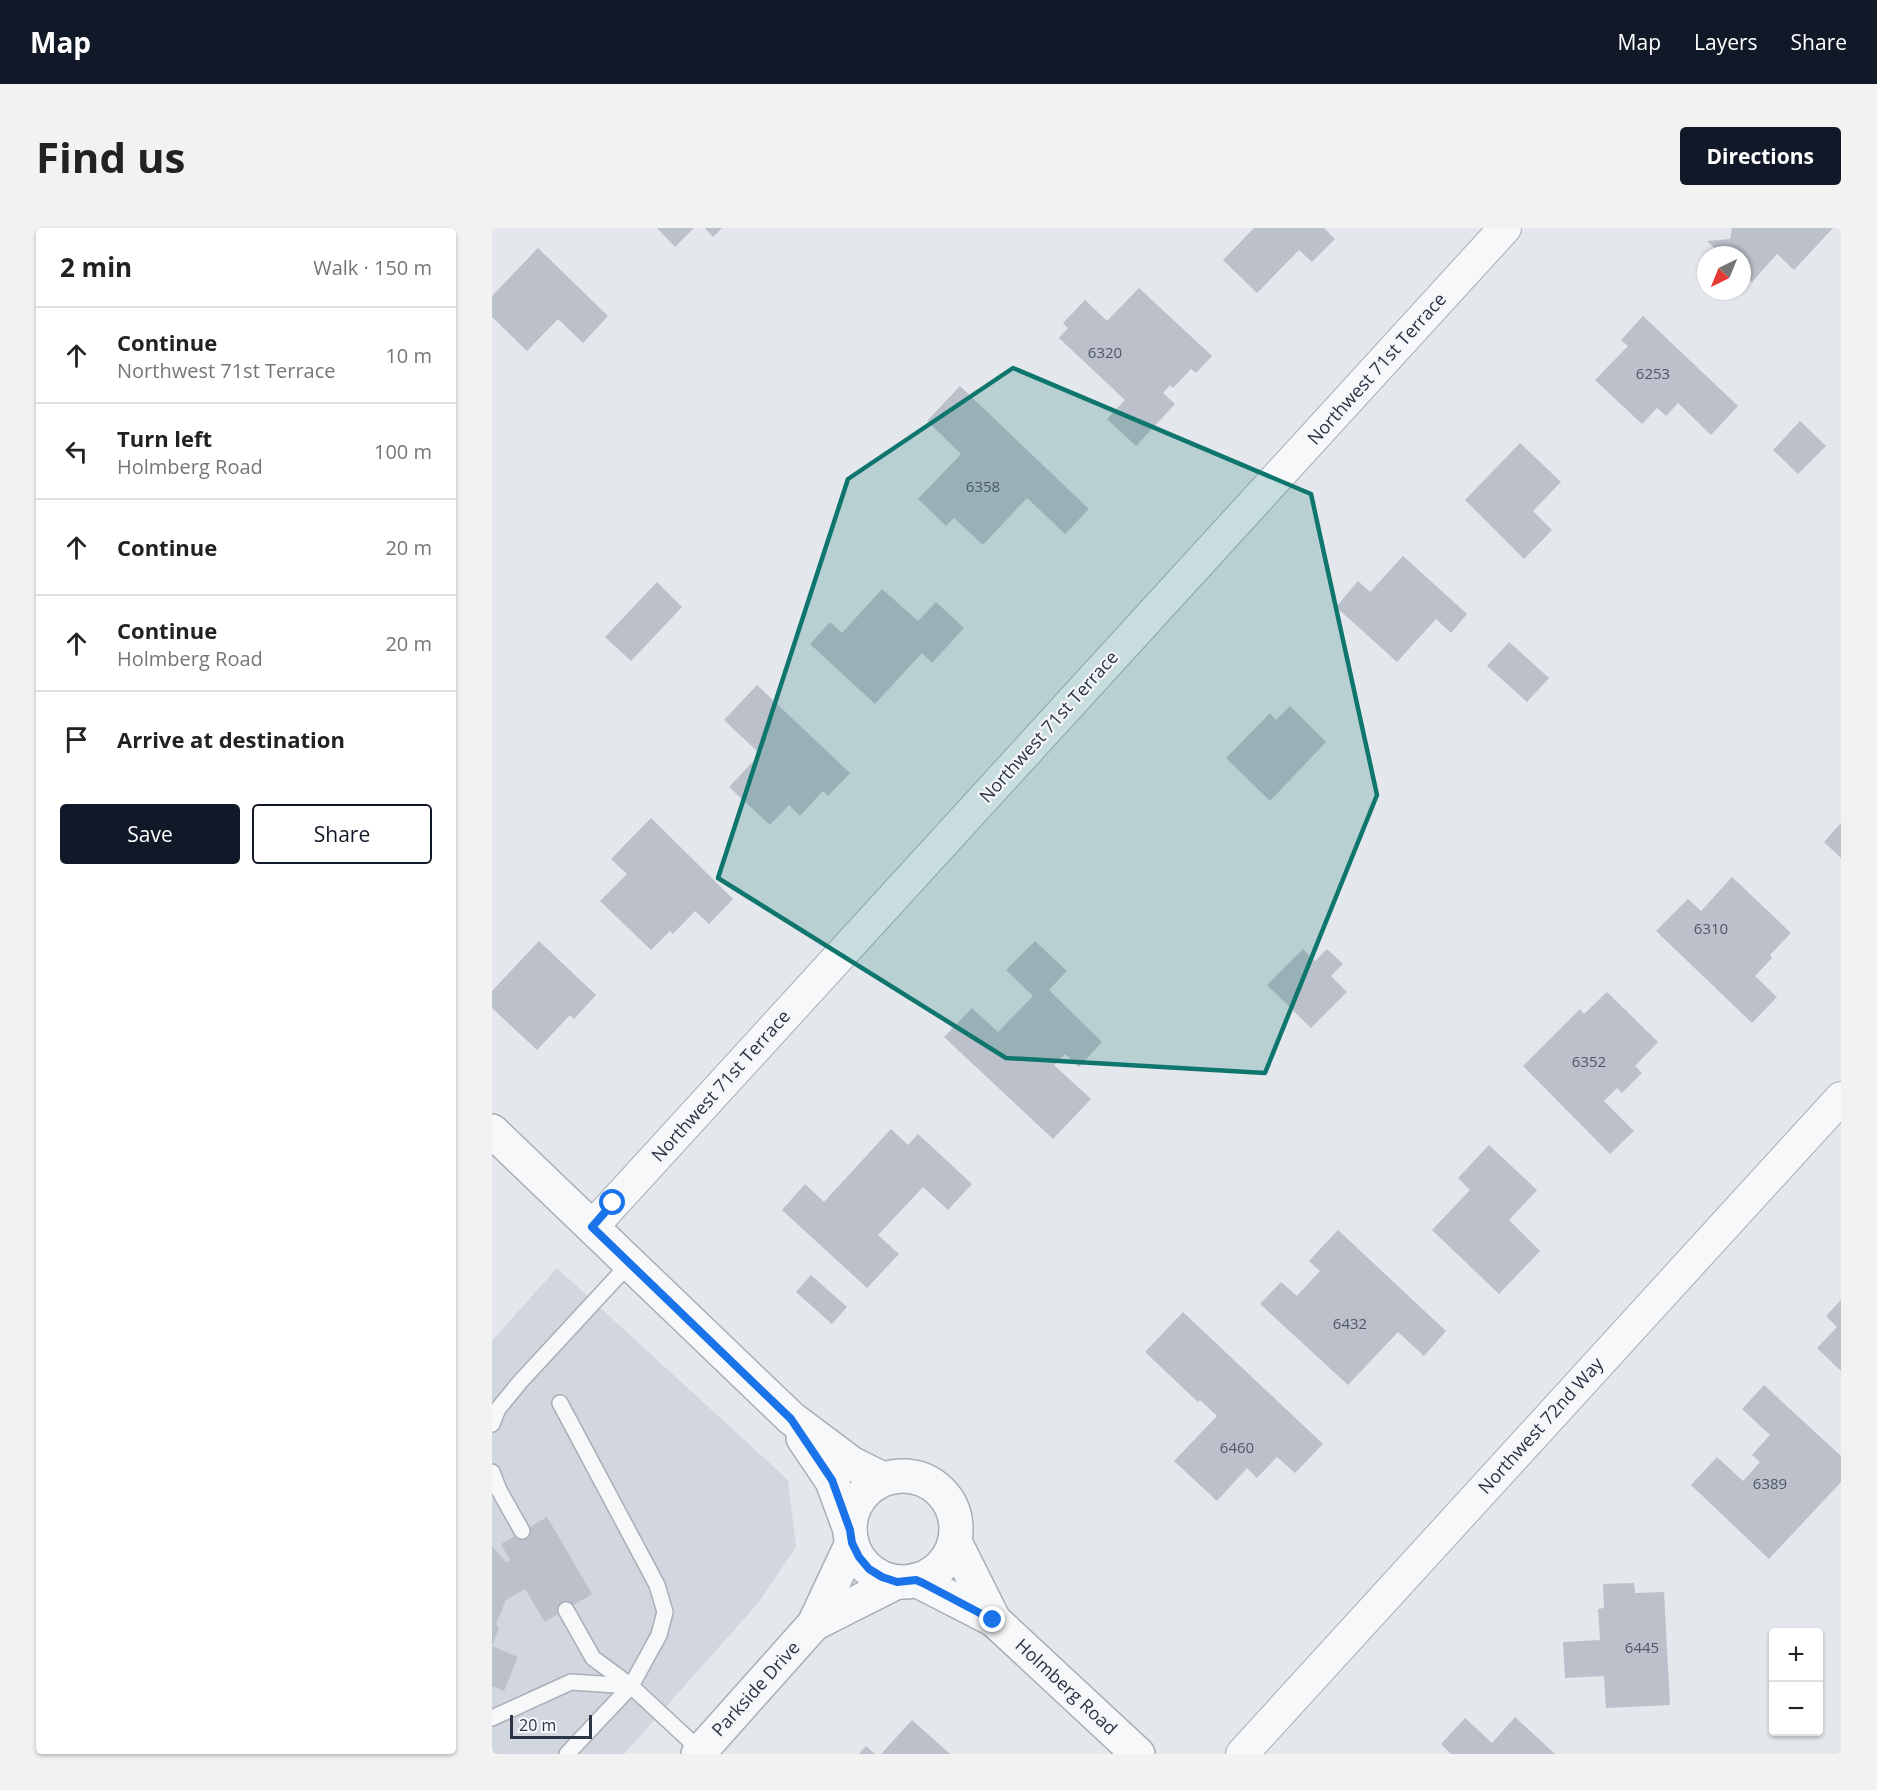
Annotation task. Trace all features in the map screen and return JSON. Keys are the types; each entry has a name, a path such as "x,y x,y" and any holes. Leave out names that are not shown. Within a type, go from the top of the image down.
{"street":[{"name":"Northwest 71st Terrace","path":"592,1227 1505,228"},
{"name":"Northwest 72nd Way","path":"1242,1754 1841,1098"},
{"path":"492,1131 791,1419 851,1463 883,1479"},
{"path":"791,1419 832,1480 851,1537 859,1557 869,1569 882,1577 906,1581 929,1575 941,1567 949,1555 955,1542 957,1525 952,1509 938,1489 916,1477 899,1475 883,1479 869,1487 858,1499 852,1514 851,1537"},
{"name":"Parkside Drive","path":"699,1753 814,1623 851,1537"},
{"name":"Holmberg Road","path":"955,1542 993,1620"},
{"name":"Parkside Drive","path":"814,1623 906,1581"},
{"name":"Holmberg Road","path":"906,1581 993,1620 1138,1754"}],"lane":[{"path":"492,1424 498,1409 520,1382 630,1263"},
{"path":"560,1403 657,1585 665,1612 659,1635 631,1686 567,1754"},
{"path":"492,1472 499,1490 522,1531"},
{"path":"566,1610 593,1658 631,1686 699,1753"},
{"path":"492,1718 571,1682 631,1686"}],"highlighted area":[{"path":"1013,368 1311,494 1377,795 1265,1073 1006,1058 718,878 848,479"}],"shaded area":[{"path":"557,1268 788,1480 796,1547 759,1602 624,1754 492,1754 492,1341"}],"building":[{"path":"657,228 694,228 675,247"},
{"path":"705,228 722,228 713,237"},
{"path":"1254,228 1324,228 1335,239 1312,262 1299,250 1257,293 1223,260"},
{"path":"1732,228 1833,228 1794,270 1777,254 1752,282 1751,246 1712,246 1707,241 1730,239"},
{"path":"538,248 608,316 583,343 558,319 527,351 492,317 492,296"},
{"path":"1139,288 1212,356 1196,373 1191,369 1173,388 1170,385 1163,393 1175,404 1136,446 1107,419 1125,400 1059,338 1068,328 1063,323 1085,300 1107,321"},
{"path":"1643,316 1738,406 1711,435 1678,403 1666,416 1657,408 1642,424 1595,380 1628,346 1621,340"},
{"path":"960,386 1089,509 1065,534 1027,498 983,545 954,518 946,526 918,499 961,454 927,421"},
{"path":"1800,421 1826,446 1798,474 1773,450"},
{"path":"1520,443 1561,482 1533,511 1552,530 1524,559 1465,500"},
{"path":"1403,556 1467,614 1451,633 1436,619 1397,662 1336,607 1358,581 1370,592"},
{"path":"657,582 682,607 631,661 605,637"},
{"path":"882,589 918,621 936,602 964,628 932,663 922,653 875,704 810,644 830,622 842,633"},
{"path":"1509,642 1549,678 1527,702 1487,666"},
{"path":"757,685 850,773 828,796 823,791 800,816 789,805 770,825 729,787 760,754 724,720"},
{"path":"1290,706 1326,742 1270,801 1226,758 1270,713 1276,720"},
{"path":"651,818 733,899 709,924 695,911 673,934 670,931 651,950 600,901 627,874 611,859"},
{"path":"1841,823 1841,858 1824,842"},
{"path":"1732,877 1791,933 1770,955 1772,958 1755,976 1777,997 1752,1023 1656,931 1688,899 1701,911"},
{"path":"539,941 596,995 574,1019 570,1015 537,1050 492,1008 492,991"},
{"path":"1035,941 1067,971 1049,990 1102,1042 1079,1067 1065,1054 1054,1065 1091,1099 1053,1139 944,1037 972,1008 998,1032 1033,996 1006,970"},
{"path":"1303,949 1315,961 1327,949 1343,964 1331,976 1347,992 1311,1028 1267,985"},
{"path":"1607,992 1658,1042 1635,1066 1642,1073 1622,1093 1617,1088 1604,1101 1634,1131 1610,1154 1523,1066 1580,1009 1584,1014"},
{"path":"891,1129 908,1145 918,1134 972,1184 948,1210 923,1187 878,1235 899,1254 867,1288 782,1210 805,1184 824,1202"},
{"path":"1489,1145 1537,1190 1509,1220 1540,1251 1499,1294 1432,1230 1470,1190 1458,1178"},
{"path":"1338,1230 1446,1331 1424,1356 1398,1332 1348,1385 1260,1304 1281,1282 1297,1296 1320,1271 1309,1261"},
{"path":"811,1275 847,1307 832,1324 796,1292"},
{"path":"1841,1300 1841,1371 1817,1348 1837,1327 1826,1316"},
{"path":"1183,1312 1323,1444 1295,1473 1277,1457 1257,1478 1247,1468 1217,1501 1174,1461 1217,1416 1200,1400 1198,1402 1145,1352"},
{"path":"1764,1385 1841,1456 1841,1482 1769,1559 1691,1485 1717,1457 1743,1481 1760,1462 1752,1455 1770,1435 1742,1409"},
{"path":"547,1517 592,1594 545,1622 525,1589 506,1600 496,1624 499,1628 492,1646 492,1546 506,1562 510,1560 501,1544"},
{"path":"1634,1583 1635,1593 1664,1592 1670,1705 1606,1708 1604,1676 1565,1678 1563,1642 1600,1640 1598,1609 1604,1608 1603,1584"},
{"path":"492,1646 518,1657 504,1691 492,1686"},
{"path":"1515,1717 1555,1754 1451,1754 1441,1744 1465,1718 1492,1743"},
{"path":"912,1720 950,1754 881,1754"},
{"path":"866,1746 875,1754 859,1754"}],"route":[{"path":"613,1203 592,1227 791,1419 832,1480 850,1530 852,1543 859,1557 869,1569 897,1582 916,1580 993,1620"}]}
